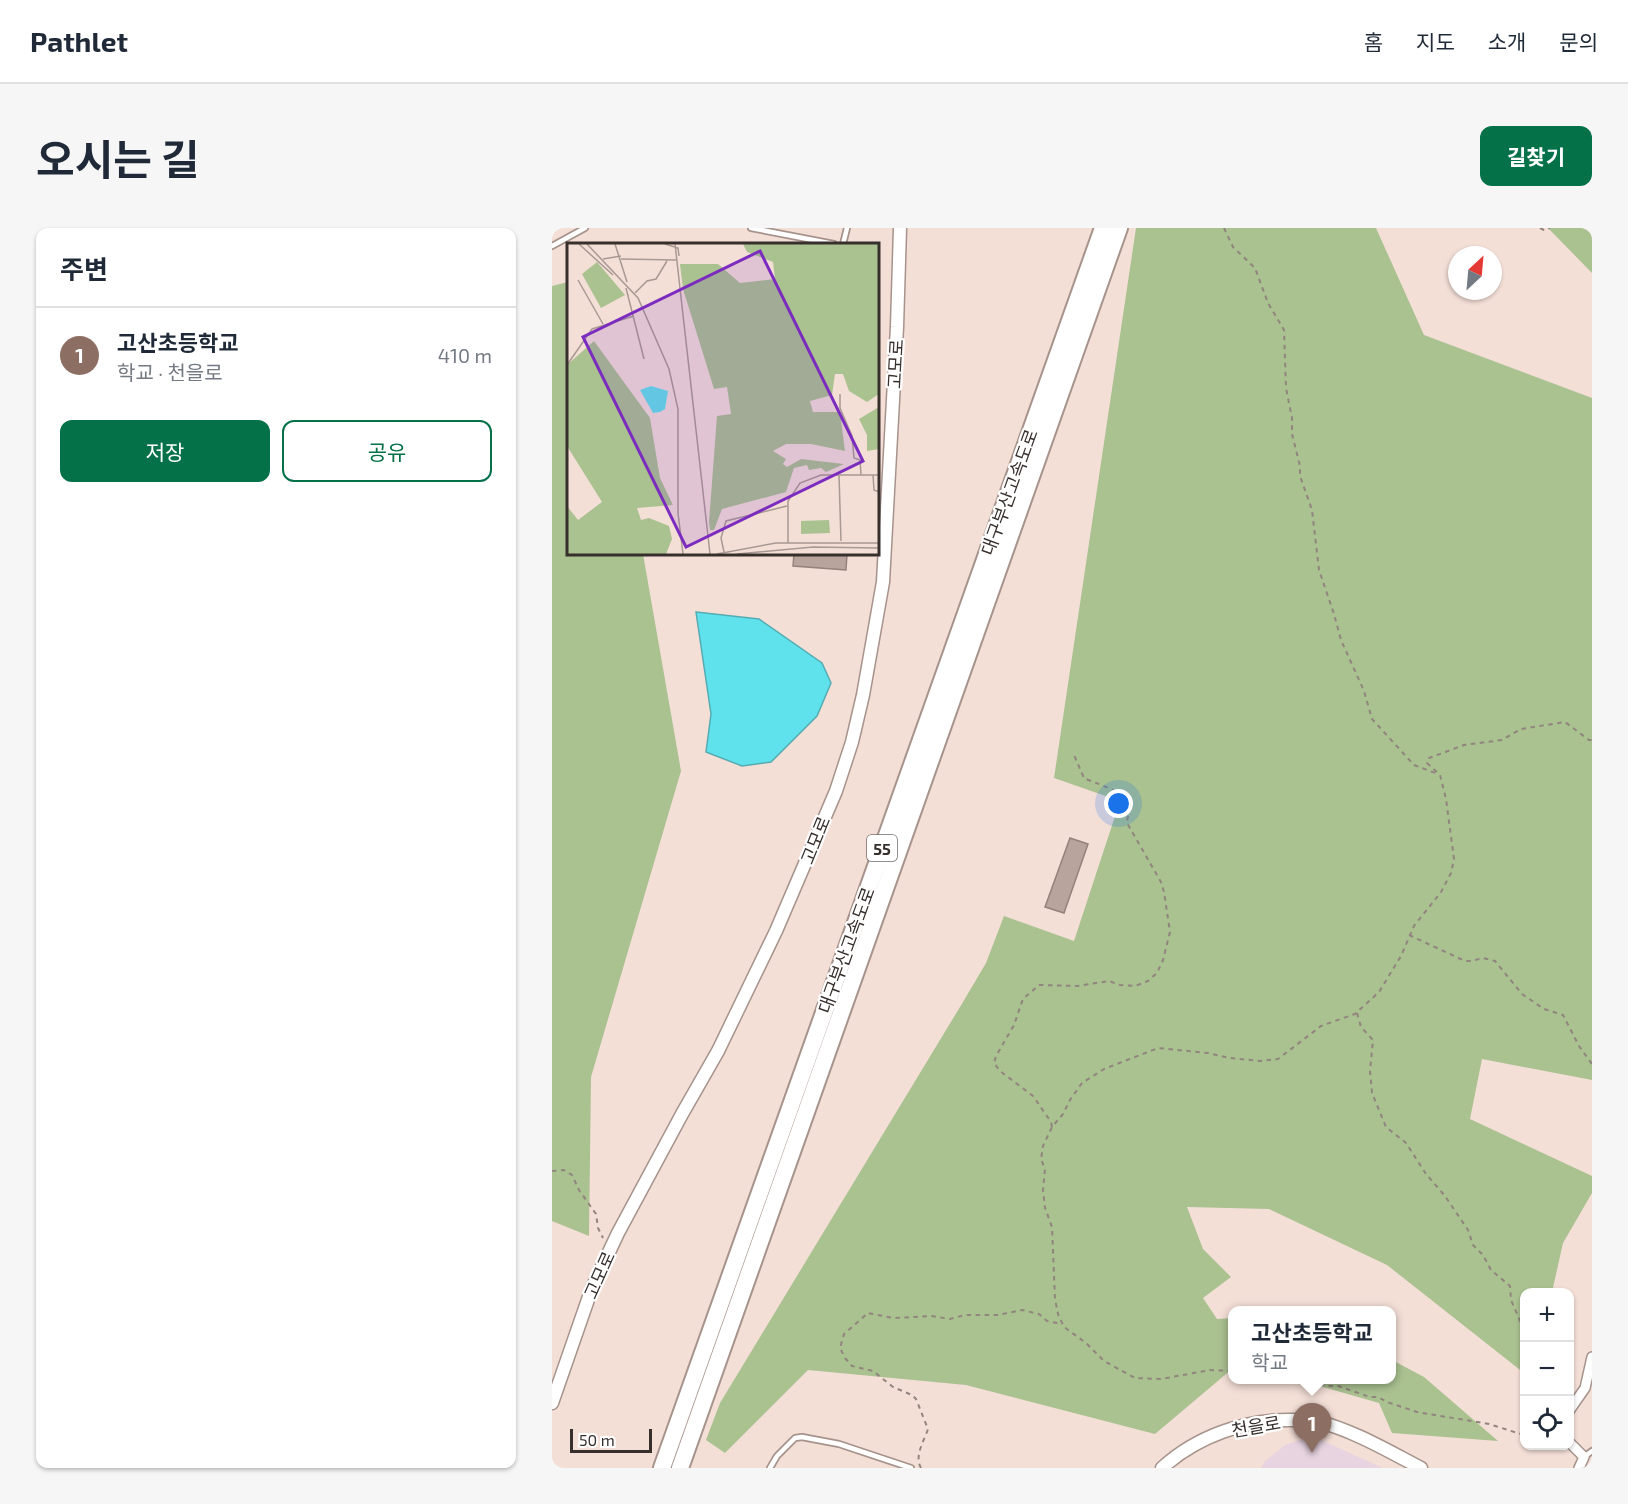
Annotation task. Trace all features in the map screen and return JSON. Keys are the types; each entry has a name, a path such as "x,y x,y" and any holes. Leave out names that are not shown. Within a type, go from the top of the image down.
{"highway":[{"name":"대구부산고속도로","path":"662,1468 1102,228"},
{"name":"대구부산고속도로","path":"680,1468 1119,228"}],"main road":[{"name":"고모로","path":"552,1403 592,1288 682,1114 718,1051 776,931 832,801 852,742 863,695 883,582 896,362 900,228"},
{"name":"천을로","path":"1162,1468 1188,1449 1215,1435 1241,1426 1272,1420 1315,1421 1360,1437 1421,1468"}],"street":[{"path":"1574,1404 1585,1388 1592,1357"},
{"path":"1574,1446 1588,1454 1579,1468"}],"lane":[{"path":"552,246 585,228"},
{"path":"751,228 829,243"},
{"path":"843,243 847,228"},
{"path":"770,1468 777,1456 795,1438 802,1437 839,1444 911,1468"}],"path":[{"path":"1224,228 1233,247 1255,268 1268,303 1284,330 1286,388 1292,418 1292,434 1300,466 1300,476 1311,510 1319,570 1341,640 1364,691 1372,719 1414,765 1440,775"},
{"path":"1540,228 1544,230 1550,228"},
{"path":"1228,1371 1210,1370 1161,1379 1135,1378 1104,1361 1086,1343 1064,1327 1055,1299 1052,1227 1045,1208 1043,1190 1045,1170 1041,1159 1043,1146 1052,1127 1083,1083 1104,1069 1143,1053 1158,1048 1208,1053 1230,1059 1260,1061 1278,1059 1322,1026 1356,1013 1379,992 1401,956 1409,935 1427,907 1441,892 1451,873 1454,859 1446,799 1440,775 1427,763 1429,758 1464,745 1502,740 1521,729 1565,722 1592,740"},
{"path":"1052,1127 1033,1096 1000,1071 994,1063 1014,1025 1023,999 1035,987 1043,984 1077,986 1109,981 1128,987 1141,984 1154,977 1159,969 1170,932 1161,882 1127,824 1129,800 1121,794 1084,778 1074,755"},
{"path":"1409,935 1465,961 1471,962 1483,958 1498,963 1522,994 1544,1009 1563,1015 1579,1046 1592,1064"},
{"path":"1356,1013 1361,1027 1373,1040 1370,1071 1372,1093 1386,1127 1406,1143 1426,1174 1445,1196 1467,1230 1473,1245 1483,1255 1491,1270 1510,1286 1511,1300 1520,1321"},
{"path":"552,1171 564,1170 572,1175 579,1190 596,1214 598,1228 609,1252"},
{"path":"921,1468 918,1455 928,1429 916,1399 893,1387 873,1371 858,1368 849,1363 840,1348 844,1334 868,1313 893,1318 932,1316 950,1319 965,1315 987,1313 998,1315 1022,1310 1039,1314 1047,1321 1062,1324"},
{"path":"1318,1384 1338,1386 1370,1397 1378,1397 1417,1412 1489,1424 1520,1434"}],"shaded area":[{"path":"1312,1436 1383,1468 1261,1468 1264,1462 1285,1445"}],"green space":[{"path":"1136,228 1376,228 1424,335 1592,398 1592,1080 1482,1059 1470,1119 1592,1176 1592,1193 1563,1243 1553,1288 1520,1288 1520,1370 1387,1265 1269,1209 1187,1207 1203,1249 1231,1277 1203,1298 1217,1319 1228,1318 1228,1372 1155,1434 966,1385 808,1370 725,1453 706,1440 720,1403 986,963 1004,916 1074,941 1120,801 1054,778"},
{"path":"1548,228 1592,228 1592,273"},
{"path":"567,282 567,555 643,555 681,771 591,1077 589,1236 552,1221 552,286"},
{"path":"1396,1362 1424,1377 1498,1441 1392,1433 1379,1403 1316,1385 1396,1384"}],"water":[{"path":"696,612 759,619 822,663 831,683 817,716 771,762 742,766 706,752 711,714"}],"building":[{"path":"794,555 847,555 846,570 793,566"},
{"path":"1070,838 1088,844 1064,913 1045,907"}],"place":[{"name":"고산초등학교","path":"1312,1453"}]}
